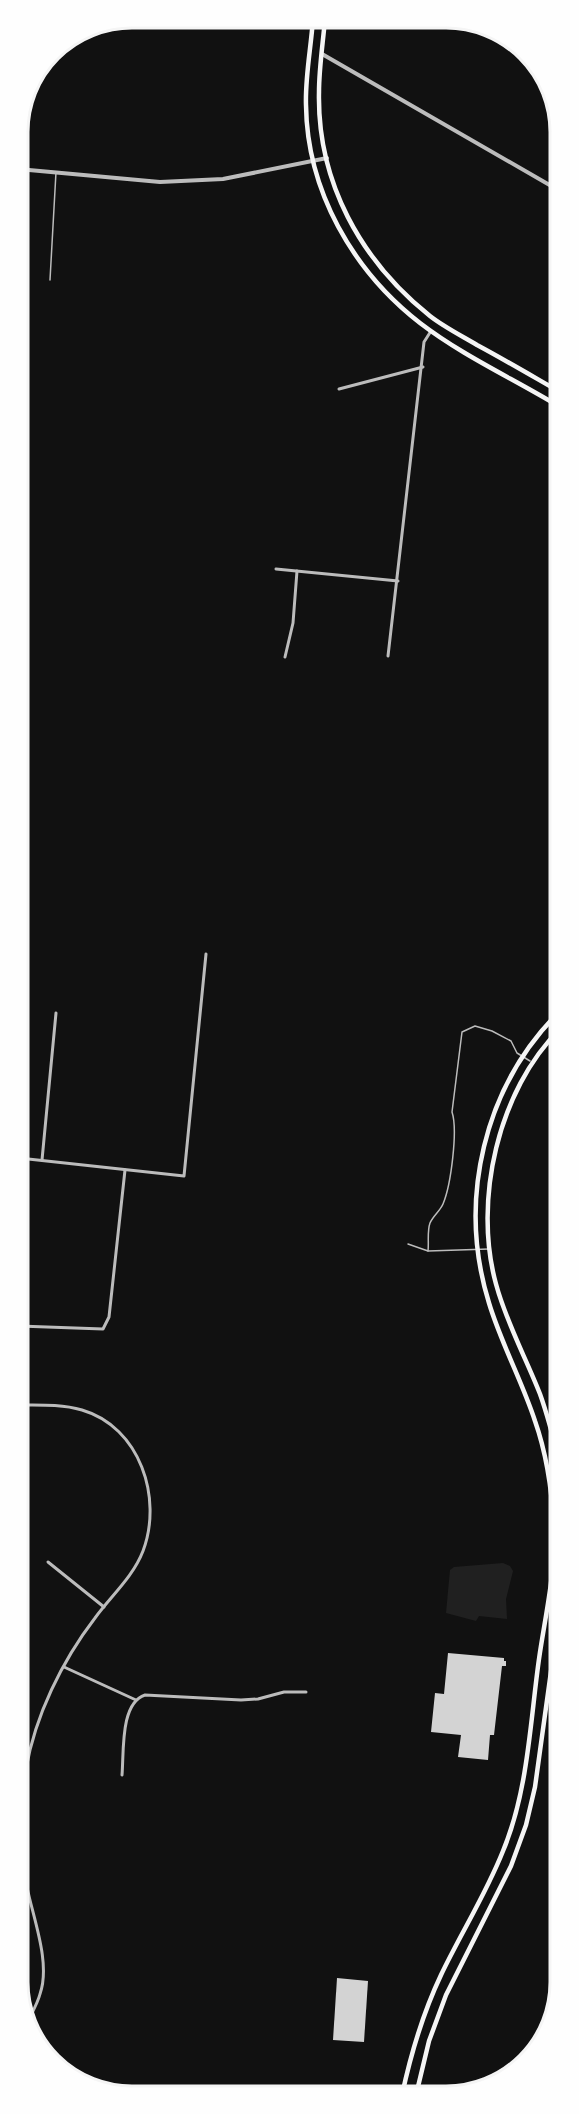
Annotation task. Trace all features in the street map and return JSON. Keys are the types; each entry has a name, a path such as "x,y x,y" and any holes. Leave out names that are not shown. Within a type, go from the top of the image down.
{"main road":[{"path":"313,28 306,105 314,161 328,207 351,249 382,289 431,331 550,401"},
{"path":"324,28 319,108 327,158 335,190 345,214 367,252 392,282 432,317 550,386"},
{"path":"550,1022 520,1055 502,1094 482,1152 476,1196 477,1250 489,1304 530,1406 545,1455 550,1491"},
{"path":"550,1042 533,1063 515,1095 496,1148 489,1195 490,1249 495,1283 550,1424"},
{"path":"404,2086 422,2022 451,1955 503,1852 516,1811 524,1773 550,1581"},
{"path":"418,2086 429,2041 446,1995 511,1866 530,1810 550,1680"},
{"path":"451,1955 463,1961"}],"street":[{"path":"322,54 550,185"},
{"path":"29,170 160,182 212,180 275,170 327,158"},
{"path":"388,656 423,367 424,342 431,331"},
{"path":"339,389 423,367"},
{"path":"276,569 398,581"},
{"path":"285,657 293,623 297,571"},
{"path":"28,1159 183,1176 206,954"},
{"path":"42,1160 56,1013"},
{"path":"28,1326 103,1329 109,1317 125,1170"},
{"path":"28,1405 64,1406 84,1410 117,1429 132,1446 144,1467 148,1491 149,1526 143,1551 134,1569 89,1626 64,1667 39,1723 28,1762"},
{"path":"48,1562 104,1607"},
{"path":"64,1667 136,1700"},
{"path":"122,1775 128,1712 136,1700 145,1695 241,1700 258,1699 284,1692 306,1692"},
{"path":"28,1890 43,1961 41,1992 33,2011"}],"lane":[{"path":"50,280 56,172"},
{"path":"428,1251 430,1223 440,1210 448,1188 456,1122 452,1112 462,1032 475,1026 492,1031 511,1041 520,1055 533,1063"},
{"path":"408,1244 428,1251 490,1249"}],"shaded area":[{"path":"503,1563 510,1566 513,1571 506,1599 507,1619 479,1616 476,1621 446,1613 450,1570 454,1567"}],"building":[{"path":"448,1653 504,1658 506,1661 506,1666 502,1666 494,1735 490,1735 488,1760 458,1757 461,1735 431,1732 435,1693 444,1694"},
{"path":"337,1978 368,1981 364,2042 333,2040"}]}
